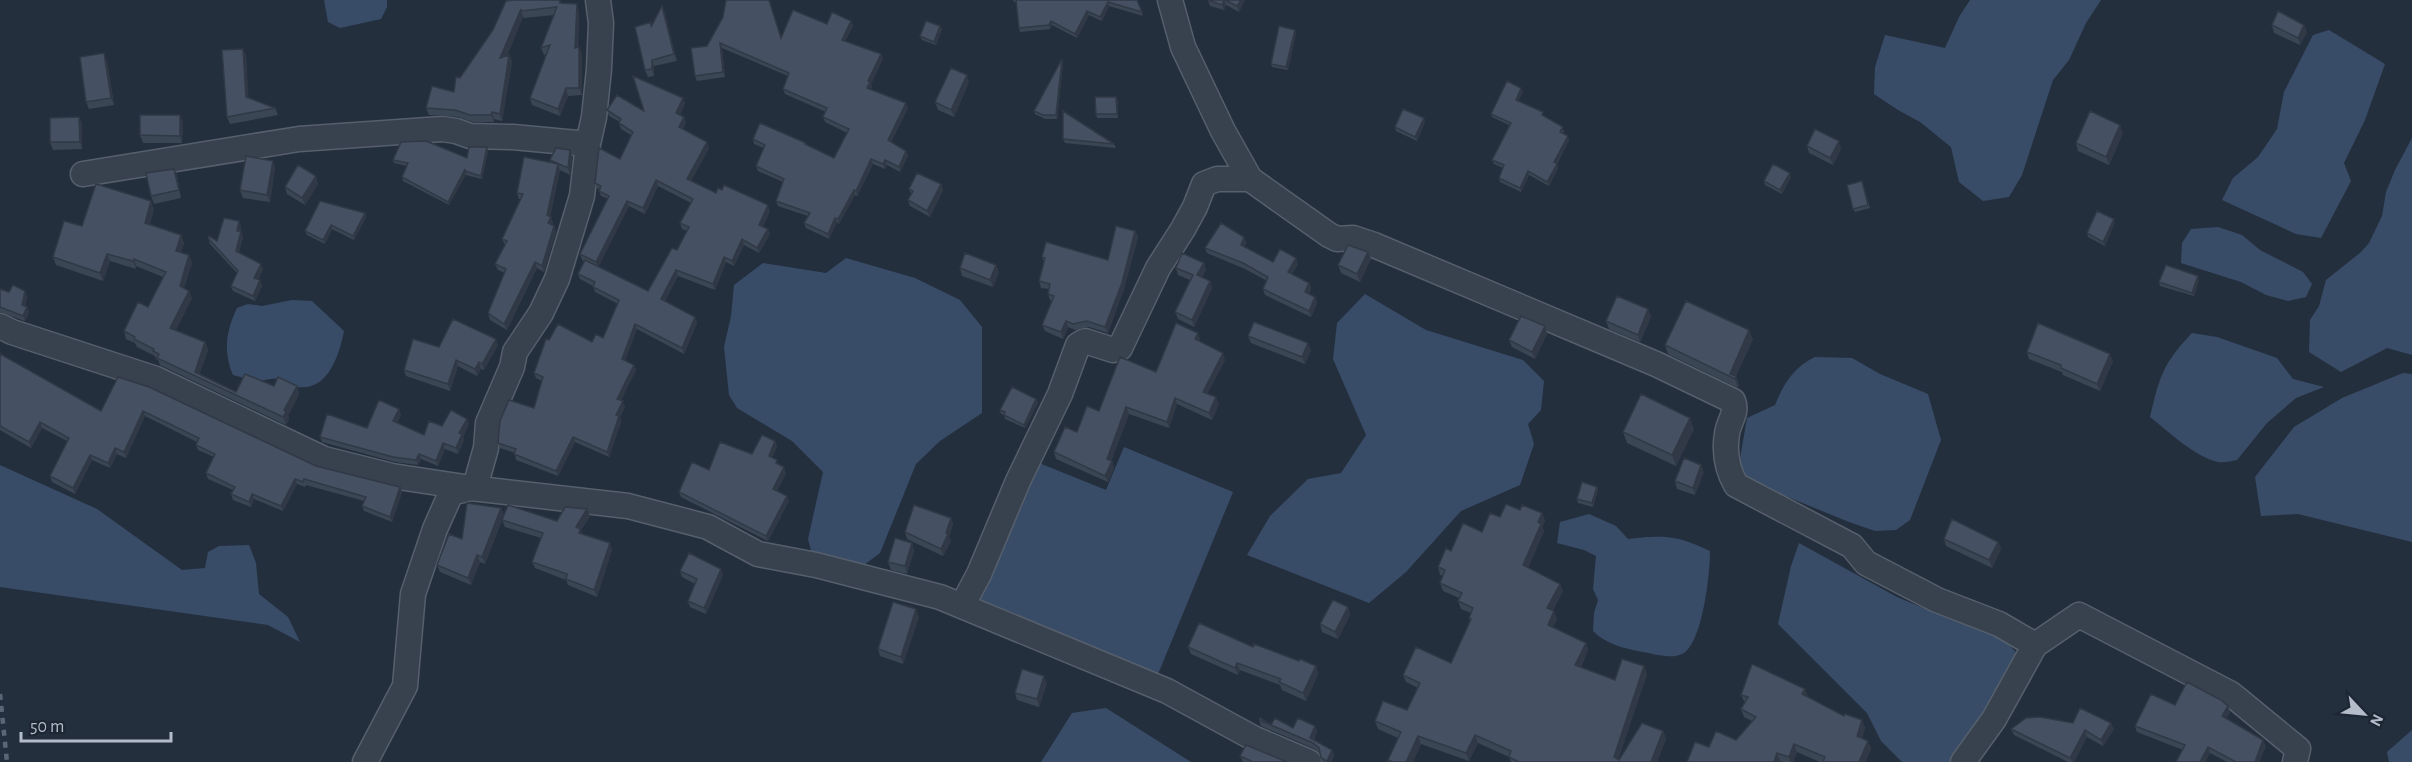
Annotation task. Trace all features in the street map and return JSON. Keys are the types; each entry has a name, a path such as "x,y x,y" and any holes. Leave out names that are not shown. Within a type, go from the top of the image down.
{"street":[{"path":"365,762 405,686 413,594 435,529 451,493 471,488 477,480 486,448 488,423 512,368 515,352 541,313 557,279 582,196 588,144 594,117 601,23 598,0"},
{"path":"1170,0 1183,47 1223,131 1250,179 1337,239 1353,238 1374,245 1656,364 1733,401 1734,413 1727,433 1727,469 1736,485 1852,546 1866,563 1937,600 1999,624 2036,645"},
{"path":"83,174 299,139 441,129 470,136 513,137 588,144"},
{"path":"962,606 979,574 1018,481 1060,394 1078,345 1085,341 1113,350 1120,348 1158,268 1195,207 1204,184 1217,179 1250,179"},
{"path":"0,326 12,332 156,379 324,459 392,476 471,488 628,506 708,528 758,554 816,565 940,597 1167,691 1255,739 1309,762"},
{"path":"1963,762 1994,719 2036,645 2079,615 2231,694 2298,749 2295,762"}],"water":[{"path":"324,0 387,0 387,7 381,19 340,28 328,22"},
{"path":"1970,0 2101,0 2086,23 2069,60 2053,80 2022,175 2009,197 1983,201 1959,182 1951,147 1920,122 1874,94 1875,67 1885,35 1945,48 1959,17"},
{"path":"2329,30 2385,64 2365,120 2344,163 2351,181 2321,238 2296,234 2222,200 2233,178 2258,157 2277,129 2284,92 2313,35"},
{"path":"2412,138 2412,355 2387,348 2341,372 2309,352 2310,320 2319,306 2326,280 2369,243 2382,216 2386,192 2395,170"},
{"path":"2218,227 2242,235 2260,250 2303,272 2312,284 2306,297 2288,301 2266,295 2241,282 2181,263 2182,243 2191,229"},
{"path":"846,258 915,278 960,300 982,327 982,413 940,441 916,464 880,553 856,571 814,562 808,539 823,472 792,441 737,408 729,395 724,347 731,316 734,285 763,263 826,273"},
{"path":"1365,294 1426,330 1523,360 1544,381 1541,410 1528,424 1534,444 1520,485 1461,511 1406,572 1369,603 1247,555 1270,516 1308,479 1341,473 1366,435 1333,359 1337,323"},
{"path":"292,300 312,301 344,331 335,362 323,379 315,385 305,387 291,385 277,379 257,381 233,375 228,358 227,342 230,325 237,308 248,304 262,306"},
{"path":"2192,333 2217,337 2277,358 2293,379 2324,387 2296,398 2267,423 2237,460 2220,462 2209,459 2183,443 2150,417 2168,363"},
{"path":"1815,357 1852,358 1880,374 1928,394 1941,440 1910,520 1896,530 1875,531 1849,522 1756,484 1738,470 1747,418 1775,405 1790,376"},
{"path":"2403,373 2412,374 2412,542 2298,514 2261,516 2255,477 2294,427 2342,398"},
{"path":"1124,447 1233,492 1156,679 975,604 1034,461 1106,490"},
{"path":"0,465 97,509 182,570 205,568 208,552 219,546 249,545 256,563 259,594 288,617 300,642 268,625 0,587"},
{"path":"1589,514 1616,526 1628,539 1652,537 1679,539 1710,551 1709,575 1701,621 1691,646 1684,653 1669,656 1630,649 1610,643 1593,631 1594,613 1598,600 1593,589 1596,556 1584,550 1557,543 1560,522"},
{"path":"1799,543 1897,597 1947,618 1991,624 2020,657 1957,762 1902,762 1881,741 1867,713 1778,624 1791,566"},
{"path":"1106,708 1191,762 1041,762 1072,713"},
{"path":"2412,730 2412,762 2389,762 2387,752"}],"building":[{"path":"559,0 560,3 577,4 575,48 579,47 579,88 566,88 558,109 530,98 550,45 541,48 557,7 521,11 521,9 500,58 509,55 500,114 492,112 491,115 470,115 455,110 426,108 432,86 454,92 456,77 460,78 493,30 506,1"},
{"path":"726,0 769,0 781,38 793,10 827,24 832,12 851,21 842,40 881,54 867,88 906,103 888,140 906,151 899,167 885,160 883,164 871,159 856,191 854,190 838,219 835,218 828,234 804,223 810,213 776,201 784,179 756,166 765,145 753,139 760,123 834,158 849,129 823,117 827,108 783,89 789,73 720,43 723,72 695,76 691,48 707,46 723,17"},
{"path":"1016,0 1137,0 1142,12 1108,2 1100,17 1087,11 1075,34 1051,21 1049,25 1019,28"},
{"path":"1208,0 1224,0 1222,5"},
{"path":"1225,0 1241,0 1237,6"},
{"path":"662,6 674,54 652,60 652,69 645,70 635,27 651,22 651,27"},
{"path":"2278,11 2304,25 2298,38 2272,25"},
{"path":"926,21 940,26 934,42 920,36"},
{"path":"1279,26 1295,30 1286,67 1271,64"},
{"path":"243,49 246,97 275,108 227,117 222,50"},
{"path":"104,53 111,98 86,102 80,57"},
{"path":"1062,59 1056,115 1043,115 1034,111"},
{"path":"951,68 967,75 951,110 935,102"},
{"path":"633,76 683,98 676,113 684,117 679,127 707,142 687,179 716,193 718,188 722,190 724,185 768,205 759,225 768,229 757,248 742,239 732,261 724,257 713,284 676,270 661,299 695,317 682,348 635,324 622,359 634,365 617,399 623,401 616,415 619,416 607,452 573,437 556,471 514,454 516,449 498,443 500,421 509,400 534,408 543,377 534,373 546,339 549,340 558,324 592,342 596,334 603,338 619,300 593,287 595,282 578,274 585,260 648,291 672,248 677,250 689,227 680,223 693,199 656,180 643,208 627,201 596,262 580,254 609,196 599,191 601,186 595,183 599,148 620,159 633,132 619,123 621,119 607,110 617,95 644,111"},
{"path":"1507,81 1521,88 1516,100 1543,112 1542,115 1563,127 1560,132 1568,136 1554,162 1557,164 1547,182 1528,171 1520,188 1499,178 1504,165 1492,160 1511,123 1491,114"},
{"path":"1095,97 1116,97 1117,114 1096,114"},
{"path":"1403,109 1424,118 1415,137 1395,127"},
{"path":"1063,111 1114,144 1063,139"},
{"path":"2090,111 2120,125 2106,157 2076,143"},
{"path":"140,115 180,115 180,136 140,135"},
{"path":"79,117 80,142 50,142 50,118"},
{"path":"1815,129 1839,141 1830,158 1807,146"},
{"path":"426,141 467,158 469,147 487,147 481,176 465,171 465,169 448,202 402,177 408,163 393,160 401,142"},
{"path":"556,148 570,150 568,168 550,160"},
{"path":"246,156 273,161 267,195 240,190"},
{"path":"524,157 558,164 547,215 551,217 548,223 554,226 542,266 535,262 504,324 488,313 506,269 495,264 507,241 502,239 523,194 517,193"},
{"path":"1773,164 1790,173 1780,190 1764,181"},
{"path":"298,165 316,176 302,198 285,187"},
{"path":"174,169 179,190 151,196 146,173"},
{"path":"917,173 941,184 927,211 908,200 913,191 909,189"},
{"path":"1862,181 1868,205 1853,209 1847,185"},
{"path":"96,184 151,201 145,223 181,235 176,251 189,255 180,286 189,291 170,328 205,342 195,372 236,392 245,374 274,386 278,377 297,386 284,410 286,412 283,417 157,358 159,354 153,351 154,349 124,331 138,302 148,307 166,272 134,259 133,261 107,254 100,273 53,257 64,221 82,226"},
{"path":"320,201 365,213 353,236 331,225 323,240 305,231"},
{"path":"2097,211 2114,219 2103,242 2087,233"},
{"path":"224,218 239,221 237,231 241,231 236,251 261,264 254,278 260,280 253,296 231,286 238,271 208,238 209,236 217,241"},
{"path":"1221,223 1244,237 1241,245 1273,262 1280,249 1296,258 1288,272 1309,283 1305,292 1315,297 1309,311 1263,289 1268,277 1243,263 1205,248"},
{"path":"1116,226 1135,231 1122,283 1105,327 1087,321 1073,324 1066,321 1061,332 1042,325 1054,296 1048,294 1050,284 1039,281 1045,258 1042,257 1046,242 1108,260"},
{"path":"1348,245 1368,252 1357,274 1338,265"},
{"path":"965,253 996,265 990,280 960,268"},
{"path":"1182,253 1204,263 1197,275 1210,281 1192,320 1175,312 1193,275 1176,268"},
{"path":"2166,265 2198,276 2192,293 2159,282"},
{"path":"13,285 25,291 22,305 27,307 23,316 0,307 0,289 9,292"},
{"path":"1617,296 1648,309 1638,335 1606,321"},
{"path":"1686,301 1749,330 1730,374 1736,376 1735,379 1665,345"},
{"path":"1521,316 1545,326 1532,352 1509,340"},
{"path":"453,319 496,339 482,364 479,362 475,369 456,360 448,384 404,370 413,339 439,347"},
{"path":"1254,322 1308,343 1302,357 1248,336"},
{"path":"1176,323 1198,333 1195,339 1223,353 1203,392 1216,397 1209,413 1175,398 1167,422 1126,407 1107,459 1112,461 1105,476 1054,452 1065,427 1077,432 1087,406 1099,411 1120,357 1156,372"},
{"path":"2038,323 2110,354 2097,384 2061,368 2061,365 2027,352"},
{"path":"0,354 101,411 118,377 149,387 316,466 400,487 390,517 362,506 366,497 304,479 303,482 295,479 281,506 252,494 249,502 231,494 235,487 206,473 215,454 196,445 199,438 143,411 124,452 115,448 108,463 90,455 73,488 50,476 69,438 40,422 29,442 0,426"},
{"path":"1012,387 1036,399 1024,425 1004,415 1005,412 1000,410"},
{"path":"1641,394 1690,418 1672,455 1623,432"},
{"path":"379,400 399,409 393,421 424,435 429,421 442,426 451,410 467,419 459,433 462,434 456,448 443,443 436,461 419,454 416,460 393,457 320,437 327,414 367,428"},
{"path":"762,435 775,441 769,456 784,467 773,489 787,496 766,536 679,492 692,462 709,470 720,442 752,454"},
{"path":"1684,458 1701,465 1693,488 1675,481"},
{"path":"1582,482 1597,487 1592,503 1577,499"},
{"path":"467,503 501,508 482,557 477,555 468,578 437,565 449,534 462,539"},
{"path":"1506,504 1520,510 1522,505 1542,513 1538,522 1541,524 1523,565 1560,584 1547,608 1554,611 1548,625 1586,643 1575,665 1615,680 1622,659 1644,666 1614,757 1619,760 1642,723 1663,731 1651,762 1519,762 1509,757 1511,751 1475,735 1466,753 1418,736 1406,762 1388,760 1401,732 1375,721 1383,701 1407,710 1420,683 1403,675 1416,647 1451,663 1471,619 1469,618 1473,608 1458,601 1462,593 1440,583 1445,570 1438,567 1446,548 1451,551 1463,523 1482,532 1490,513 1500,517"},
{"path":"508,505 557,521 565,507 587,509 576,527 580,529 579,533 610,543 594,590 566,579 567,574 532,562 543,533 502,520"},
{"path":"914,505 951,518 946,533 948,534 941,549 905,532"},
{"path":"1952,519 1998,542 1989,560 1944,539"},
{"path":"895,538 912,543 905,566 888,562"},
{"path":"689,553 721,569 704,608 688,601 697,579 680,571"},
{"path":"1333,600 1348,607 1335,632 1320,624"},
{"path":"893,602 916,609 901,657 878,649"},
{"path":"1199,623 1253,647 1254,644 1316,666 1303,693 1279,682 1281,679 1237,663 1235,668 1188,647"},
{"path":"1752,664 1805,689 1802,694 1844,716 1845,714 1862,720 1857,736 1868,741 1859,762 1823,762 1825,757 1794,744 1789,757 1777,753 1774,762 1687,762 1695,742 1709,747 1716,731 1736,740 1756,717 1741,709 1748,697 1741,695"},
{"path":"1022,669 1044,676 1037,699 1015,693"},
{"path":"2187,682 2221,700 2228,706 2222,716 2263,740 2255,762 2236,762 2208,747 2200,762 2176,762 2185,745 2135,726 2151,694 2175,705"},
{"path":"2080,708 2111,723 2101,740 2085,730 2070,758 2011,729 2026,718 2040,717 2073,723"},
{"path":"1260,718 1271,725 1275,718 1293,728 1298,718 1315,726 1310,738 1332,750 1327,761 1321,758 1319,748 1313,743 1259,720"},
{"path":"1246,745 1287,762 1253,762 1240,756"}],"railway":[{"path":"0,694 7,762"}]}
